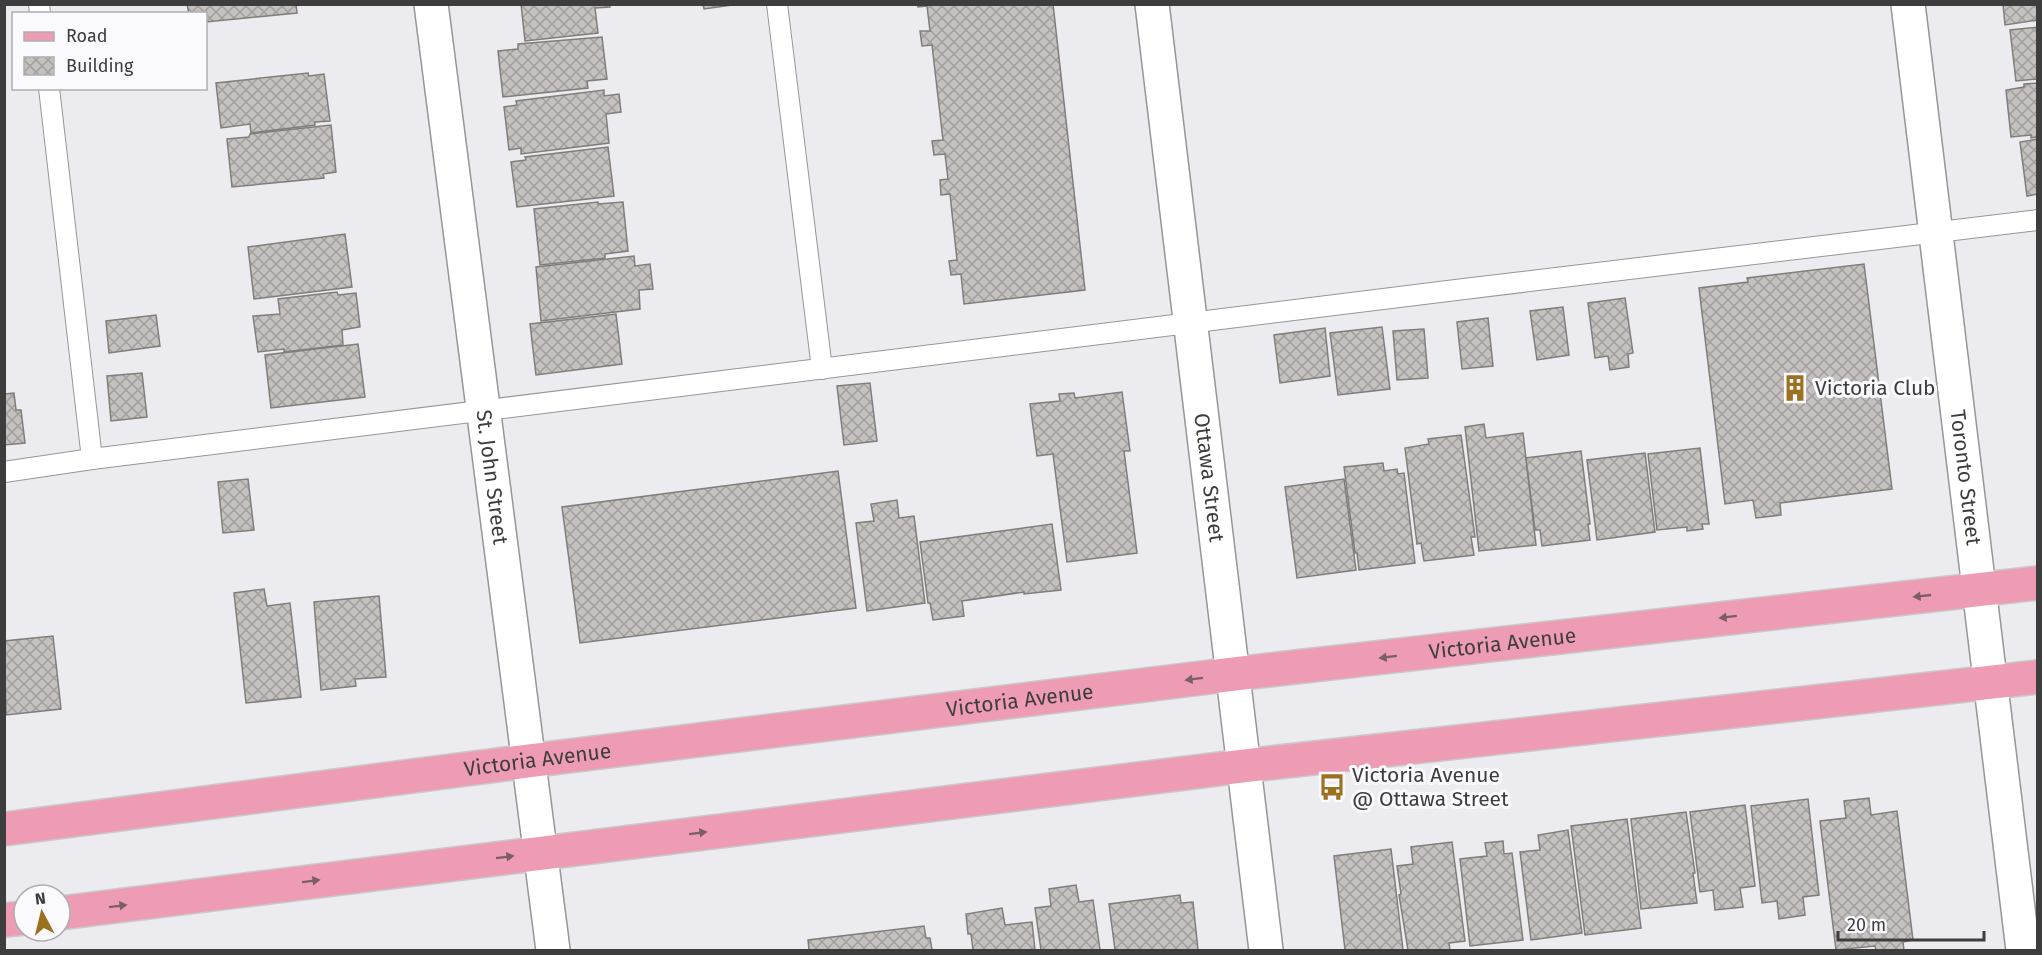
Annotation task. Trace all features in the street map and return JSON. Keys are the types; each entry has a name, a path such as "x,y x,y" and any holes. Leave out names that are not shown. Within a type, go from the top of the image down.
{"main road":[{"name":"Victoria Avenue","path":"4,829 528,761 1234,674 2037,583"},
{"path":"72,911 1243,766 2037,677"}],"street":[{"name":"St. John Street","path":"431,4 553,951"},
{"name":"Ottawa Street","path":"1152,4 1266,951"},
{"name":"Toronto Street","path":"1908,4 2023,951"}],"lane":[{"path":"777,4 822,369"},
{"path":"49,90 92,459"},
{"path":"4,472 92,459 2037,220"}],"building":[{"path":"187,4 296,4 297,13 207,22 207,12 189,12"},
{"path":"521,4 610,4 610,7 595,8 598,33 525,41"},
{"path":"703,4 740,4 704,9"},
{"path":"917,4 1053,4 1085,290 964,304 961,274 951,275 949,261 957,260 950,194 941,195 940,180 948,179 945,154 934,155 932,141 943,140 932,45 922,46 920,31 930,31 927,6 918,7"},
{"path":"2003,4 2038,4 2038,20 2005,25"},
{"path":"2038,27 2038,79 2016,81 2010,30"},
{"path":"602,37 607,79 587,81 588,88 503,97 498,51 518,49 518,44"},
{"path":"308,73 309,76 324,74 330,121 251,133 250,124 221,128 216,83"},
{"path":"2038,83 2038,137 2031,138 2031,135 2011,137 2006,90 2024,87 2024,84"},
{"path":"604,90 604,96 619,94 621,112 606,114 609,143 521,154 521,148 509,150 504,107 517,105 516,101"},
{"path":"331,125 336,172 323,174 324,178 232,187 227,139 249,137 250,134"},
{"path":"2038,139 2038,194 2027,196 2020,142"},
{"path":"608,147 614,196 517,207 511,162 526,160 525,157"},
{"path":"598,202 598,204 623,202 628,251 605,254 605,258 540,265 534,209"},
{"path":"345,234 352,287 254,299 248,247"},
{"path":"634,256 635,266 650,264 653,289 639,290 640,309 541,321 536,267"},
{"name":"Victoria Club","path":"1864,264 1892,489 1780,503 1781,515 1756,518 1753,500 1725,504 1699,288 1748,282 1747,278"},
{"path":"337,292 338,295 356,293 360,327 342,330 343,345 284,352 284,349 258,352 253,316 280,314 278,299"},
{"path":"1625,298 1633,353 1628,354 1629,367 1610,370 1608,356 1595,358 1588,303"},
{"path":"1563,307 1569,355 1537,360 1530,311"},
{"path":"616,314 622,364 536,375 530,324"},
{"path":"156,315 160,346 109,353 106,321"},
{"path":"1488,318 1493,366 1462,369 1457,322"},
{"path":"1382,327 1390,389 1338,395 1330,333"},
{"path":"1325,328 1330,376 1280,383 1274,335"},
{"path":"1424,329 1428,378 1397,380 1393,331"},
{"path":"358,344 365,397 271,408 265,355"},
{"path":"142,373 147,417 111,421 107,376"},
{"path":"870,383 877,441 844,445 837,386"},
{"path":"1122,392 1130,451 1124,451 1137,553 1067,562 1053,454 1037,456 1030,404 1060,401 1059,394 1074,393 1075,398"},
{"path":"14,393 16,410 21,410 25,443 4,445 4,394"},
{"path":"1484,424 1486,438 1523,433 1536,545 1479,551 1465,427"},
{"path":"1461,435 1475,537 1471,537 1474,555 1424,561 1421,543 1417,544 1405,448 1429,444 1428,439"},
{"path":"1700,448 1709,524 1702,524 1703,529 1687,531 1687,527 1657,530 1648,454"},
{"path":"1581,451 1590,540 1542,546 1540,530 1535,530 1526,458"},
{"path":"1645,453 1655,532 1597,540 1587,460"},
{"path":"1383,463 1384,471 1397,469 1398,474 1404,473 1415,563 1359,570 1344,467"},
{"path":"838,471 856,608 580,643 562,507"},
{"path":"248,479 254,530 223,533 218,482"},
{"path":"1344,479 1356,570 1297,578 1285,487"},
{"path":"897,500 899,518 914,516 925,603 867,611 856,523 874,521 871,504"},
{"path":"1052,524 1061,590 1024,594 1024,592 962,601 964,616 933,620 930,603 928,603 920,542"},
{"path":"264,589 267,606 290,603 301,697 246,703 234,593"},
{"path":"379,596 386,677 355,679 356,686 321,690 314,602"},
{"path":"53,636 61,709 6,715 4,641"},
{"path":"1869,798 1871,815 1897,811 1913,940 1903,942 1904,950 1876,950 1875,946 1836,950 1820,821 1846,818 1844,801"},
{"path":"1808,799 1819,895 1803,897 1805,915 1779,919 1777,901 1762,903 1751,806"},
{"path":"1745,805 1755,886 1740,888 1743,907 1715,910 1713,890 1700,892 1690,812"},
{"path":"1686,812 1697,903 1641,909 1631,819"},
{"path":"1627,819 1641,928 1585,935 1571,826"},
{"path":"1568,830 1582,933 1531,940 1520,852 1540,850 1538,835"},
{"path":"1503,841 1504,854 1512,853 1523,940 1470,946 1460,859 1487,856 1485,843"},
{"path":"1452,842 1465,941 1449,943 1450,950 1408,950 1397,866 1413,864 1411,847"},
{"path":"1391,849 1403,950 1345,950 1334,856"},
{"path":"1076,885 1079,902 1093,900 1100,950 1041,950 1035,908 1051,906 1049,889"},
{"path":"1180,895 1181,903 1193,902 1198,950 1115,950 1109,904"},
{"path":"1002,908 1005,925 1032,922 1035,950 973,950 971,934 968,934 966,914"},
{"path":"924,926 926,938 930,938 932,950 809,950 808,940"}],"place":[{"name":"Victoria Club","path":"1795,388"},
{"name":"Victoria Avenue @ Ottawa Street","path":"1332,787"}]}
